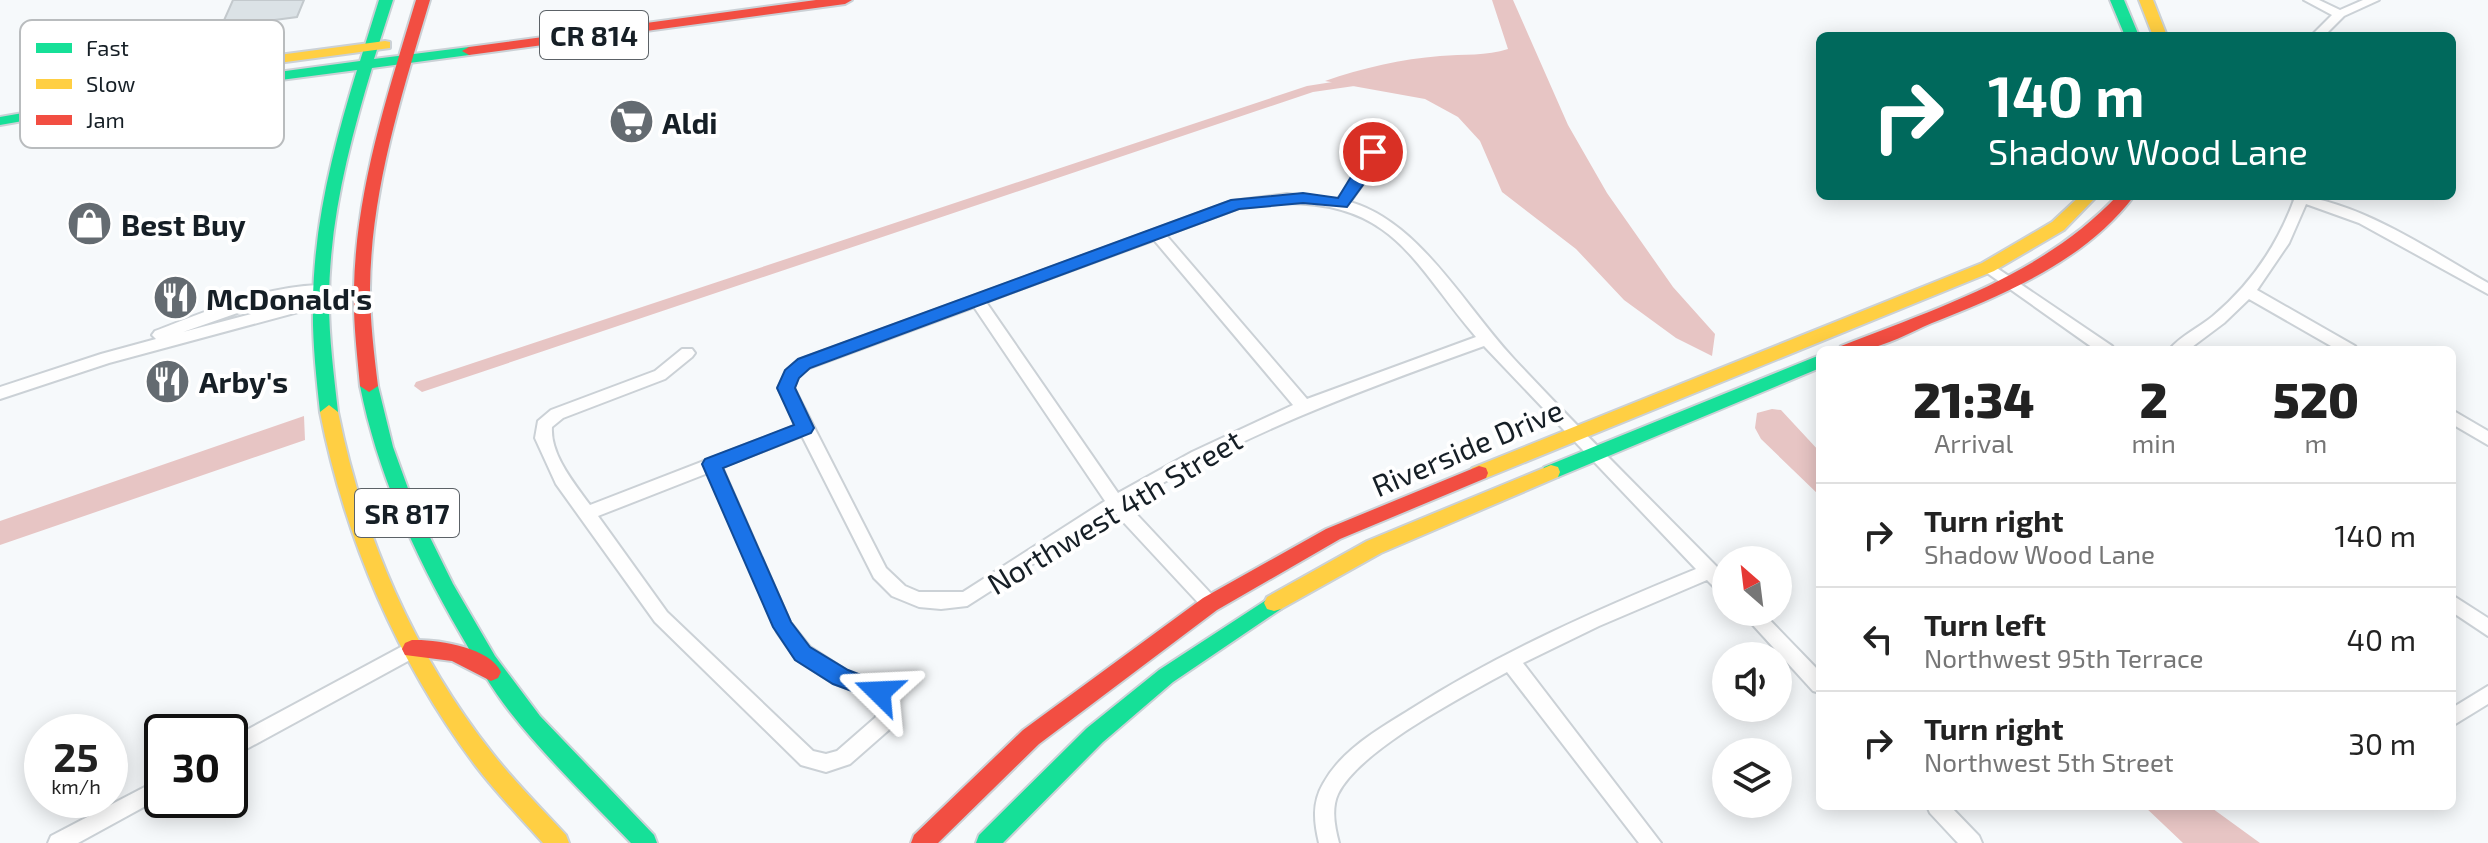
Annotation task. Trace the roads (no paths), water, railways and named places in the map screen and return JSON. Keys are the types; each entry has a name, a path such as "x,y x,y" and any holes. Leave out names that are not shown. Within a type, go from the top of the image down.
{"main road":[{"name":"SR 817","path":"386,0 335,176 322,244 319,295 328,394 352,509 375,571 412,649 477,751 558,843"},
{"name":"SR 817","path":"423,0 349,270 360,316 363,360 374,421 398,492 423,549 494,674 517,705 646,843"},
{"name":"CR 814","path":"284,58 725,0"},
{"name":"CR 814","path":"284,77 845,0"},
{"path":"2117,0 2130,32"},
{"path":"2146,0 2158,32"},
{"name":"CR 814","path":"0,105 20,101"},
{"name":"CR 814","path":"0,121 20,117"},
{"name":"Riverside Drive","path":"922,843 1031,737 1210,604 1333,534 1576,432 1988,267 2058,226 2085,200"},
{"path":"1857,346 2011,282 2063,252 2122,200"},
{"path":"322,244 349,270"},
{"path":"319,295 340,295 360,316"},
{"name":"Riverside Drive","path":"987,843 1095,735 1166,676 1238,625 1374,547 1816,363"},
{"path":"412,649 438,645 469,657 494,674"}],"street":[{"path":"2310,0 2340,14"},
{"path":"2321,32 2340,14 2373,0"},
{"path":"1342,203 1373,152"},
{"path":"588,513 805,428 786,388 792,374 804,364 1237,204 1303,198 1342,203 1369,214 1414,247 1486,339 1710,571 1599,616 1510,661 1445,696 1381,739 1348,764 1328,792 1323,819 1329,843"},
{"path":"2182,346 2249,292 2290,231 2299,200"},
{"path":"2308,200 2387,231 2488,289"},
{"path":"1156,233 1304,407"},
{"path":"1988,267 2101,346"},
{"path":"2249,292 2343,346"},
{"path":"0,393 319,295"},
{"path":"977,300 1116,503 1210,604"},
{"name":"Northwest 4th Street","path":"805,428 880,573 893,589 918,600 943,602 967,599 1116,503 1232,439 1304,407 1486,339"},
{"path":"687,353 660,375 557,414 544,425 543,438 562,479 661,617 808,759 826,763 843,758 884,722 888,705 879,692 840,677 803,653 783,627 712,464"},
{"path":"2456,419 2488,439"},
{"path":"2456,605 2488,628"},
{"path":"1763,626 1816,681"},
{"path":"248,739 412,649"},
{"path":"1510,661 1651,843"},
{"path":"2456,715 2488,694"},
{"path":"58,843 144,797"},
{"path":"1941,810 1972,843"}],"waterway":[{"path":"422,386 1311,89 1364,81"}],"place":[{"name":"Aldi","path":"631,122"},
{"name":"Best Buy","path":"90,224"},
{"name":"McDonald's","path":"175,298"},
{"name":"Arby's","path":"168,381"}]}
